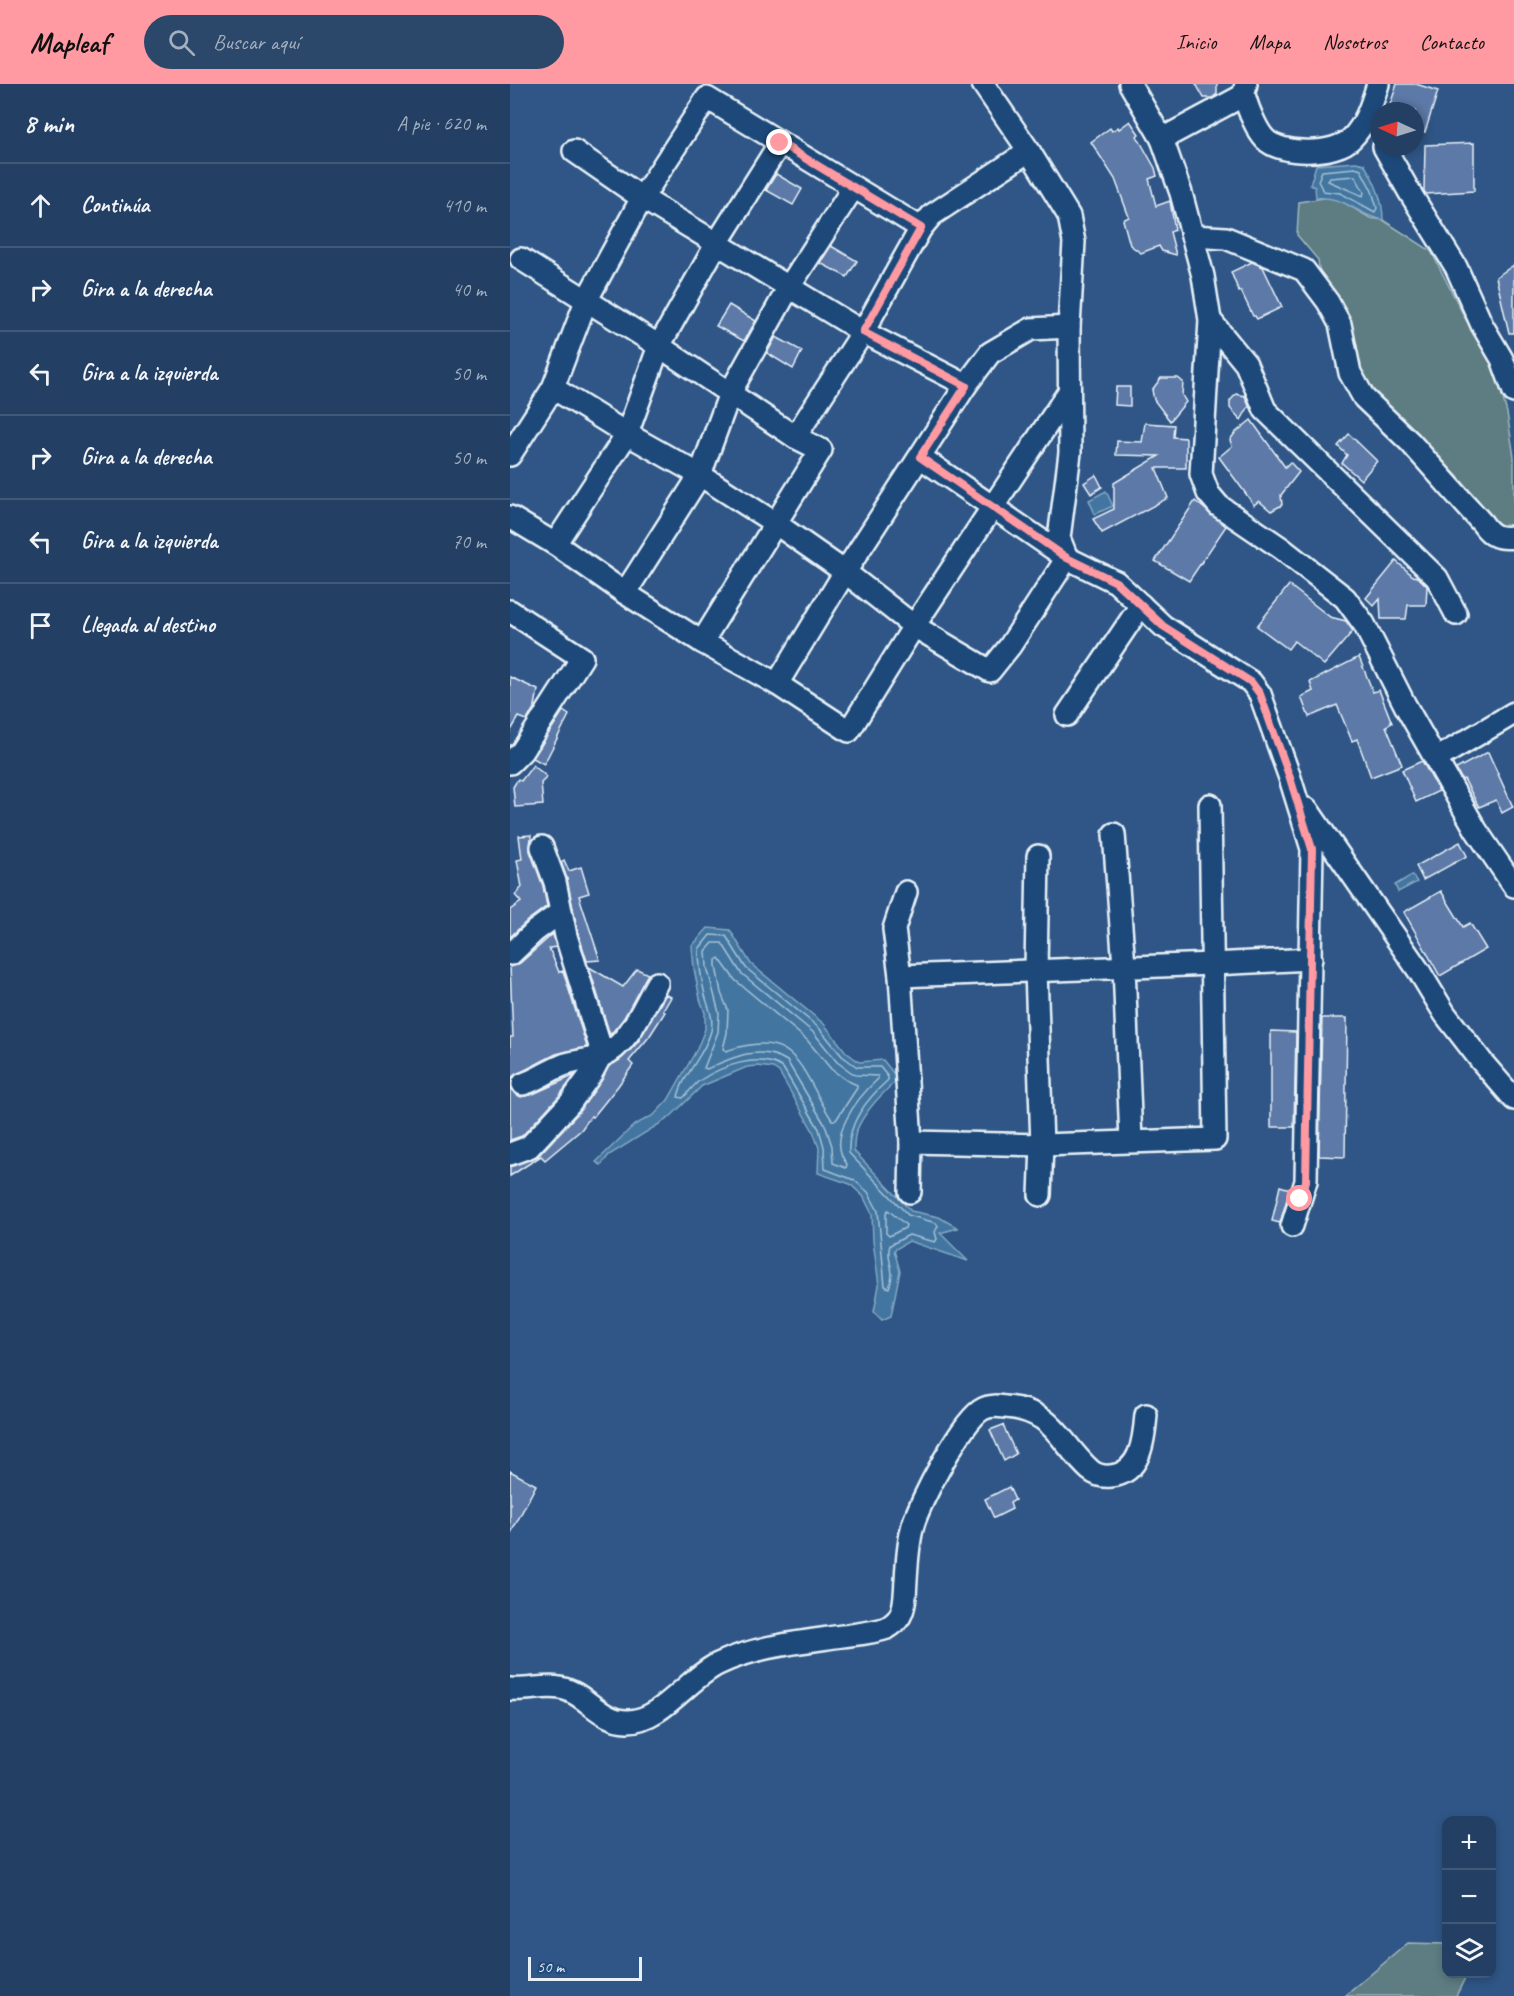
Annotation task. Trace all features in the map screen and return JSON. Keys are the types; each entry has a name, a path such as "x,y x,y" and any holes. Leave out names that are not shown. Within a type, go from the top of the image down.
{"street":[{"path":"983,84 1029,151 1069,216 1074,242 1069,327 1070,453 1059,538 1067,558"},
{"path":"1130,84 1162,139 1181,193 1203,276 1210,320 1209,368 1201,474 1208,493 1219,506 1281,548 1345,598 1364,624 1405,705 1476,830 1514,886"},
{"path":"1162,139 1245,90 1254,122 1265,140 1281,147 1303,151 1340,147 1352,139 1367,115 1378,84"},
{"path":"510,455 553,388 586,301 642,198 707,98 921,228"},
{"path":"1367,115 1370,120"},
{"path":"555,544 627,434 659,346 717,243 780,143"},
{"path":"574,151 642,198 863,332 966,386"},
{"path":"795,436 863,332 921,228 932,216 1029,151"},
{"path":"1389,156 1456,267 1482,325 1502,359 1514,389"},
{"path":"625,593 700,475 730,393 789,287 853,188"},
{"path":"1192,236 1226,238 1304,270 1328,302 1340,324 1350,373 1364,398 1410,442 1482,523 1488,533 1500,538 1514,537"},
{"path":"521,259 820,450 702,642"},
{"path":"1210,320 1246,364 1264,410 1437,578 1456,614"},
{"path":"777,684 845,572 990,353 1031,329 1069,327"},
{"path":"1209,368 1232,362 1246,364"},
{"path":"553,388 627,434 700,475 775,523 845,572 914,626 990,671 1010,646 1067,558"},
{"path":"510,517 555,544 625,593 702,642 777,684 849,731 914,626 1068,393"},
{"path":"920,457 1067,558 1116,582 1163,626 1251,682 1260,694 1312,849 1306,1181 1292,1226"},
{"path":"1067,715 1141,605"},
{"path":"510,763 522,751 582,658 511,614"},
{"path":"1436,759 1514,713"},
{"path":"1294,791 1419,971 1445,1014 1514,1099"},
{"path":"911,1142 1042,1146 1215,1139 1210,805"},
{"path":"1114,834 1124,966 1131,1141"},
{"path":"510,1154 529,1147 570,1103 600,1057 600,1046 576,973 555,882 542,847"},
{"path":"1038,856 1036,970 1042,1146 1040,1195"},
{"path":"906,892 894,929 900,976 911,1142 910,1192"},
{"path":"511,954 535,931 561,912"},
{"path":"900,976 1311,959"},
{"path":"523,1084 537,1080 560,1066 600,1057 611,1052 629,1032 657,983"},
{"path":"510,1689 559,1688 570,1691 612,1719 627,1722 645,1719 658,1712 696,1677 717,1664 738,1656 793,1643 887,1628 895,1622 904,1606 908,1553 913,1524 948,1453 973,1415 994,1406 1016,1407 1038,1415 1051,1424 1092,1471 1101,1476 1122,1474 1132,1467 1144,1438 1146,1415"}],"green space":[{"path":"1330,197 1338,199 1370,218 1383,220 1431,251 1465,318 1494,366 1507,413 1514,457 1514,528 1500,529 1489,520 1461,480 1357,375 1355,342 1344,306 1320,275 1318,260 1297,235 1299,202"},
{"path":"1408,1943 1442,1944 1442,1978 1465,1978 1456,1996 1345,1996"}],"water":[{"path":"1356,162 1364,164 1375,184 1382,205 1383,220 1336,200 1316,198 1315,187 1310,185 1316,165"},
{"path":"1106,491 1113,506 1095,514 1089,500"},
{"path":"1412,875 1417,882 1398,892 1395,885"},
{"path":"708,928 730,930 751,964 824,1024 846,1052 859,1062 883,1060 898,1079 880,1097 859,1124 855,1134 854,1151 911,1211 939,1217 958,1228 940,1233 968,1261 909,1241 894,1250 900,1271 891,1316 882,1320 874,1312 879,1285 872,1214 863,1196 850,1184 818,1173 819,1148 813,1131 779,1072 773,1068 747,1067 702,1086 669,1118 609,1155 601,1165 596,1162 634,1125 654,1115 668,1100 697,1049 705,1029 705,1013 694,969 692,946"}],"building":[{"path":"1196,84 1217,84 1217,94 1212,98 1204,98"},
{"path":"1397,84 1416,84 1438,91 1425,132 1424,102 1391,102"},
{"path":"1130,121 1139,134 1137,136 1155,168 1157,176 1149,179 1156,206 1170,201 1175,230 1170,232 1176,255 1162,251 1159,246 1141,253 1130,245 1123,220 1129,217 1115,179 1091,142 1110,128 1112,131 1118,127 1119,129"},
{"path":"1474,143 1474,191 1426,194 1424,191 1425,145"},
{"path":"776,174 802,189 793,205 766,190"},
{"path":"831,246 857,261 847,277 820,263"},
{"path":"1252,262 1263,267 1282,307 1257,319 1253,316 1241,291 1239,292 1231,272"},
{"path":"1514,265 1514,333 1509,333 1496,277"},
{"path":"729,305 756,321 744,341 716,326"},
{"path":"776,337 802,351 793,369 767,353"},
{"path":"1161,378 1178,378 1183,382 1182,395 1186,402 1170,421 1154,400 1152,390"},
{"path":"1116,387 1130,387 1130,406 1115,405"},
{"path":"1236,394 1245,396 1249,406 1241,420 1230,408 1230,401"},
{"path":"1251,420 1285,467 1290,462 1299,472 1281,495 1282,505 1271,511 1259,501 1254,505 1219,457 1232,446 1230,440 1235,433"},
{"path":"1145,423 1174,425 1173,437 1186,438 1186,468 1156,468 1168,498 1102,533 1093,519 1114,509 1114,483 1159,456 1116,455 1117,441 1142,442"},
{"path":"1349,434 1377,461 1361,480 1342,463 1347,455 1338,446"},
{"path":"1096,475 1102,487 1091,494 1084,483"},
{"path":"1195,501 1226,526 1189,581 1155,561"},
{"path":"1396,561 1427,586 1426,605 1408,605 1406,619 1381,619 1380,599 1374,606 1366,598"},
{"path":"1289,585 1330,617 1346,621 1353,631 1324,665 1294,641 1288,649 1257,626"},
{"path":"1359,657 1373,692 1379,690 1392,723 1386,726 1402,765 1371,777 1357,739 1352,741 1337,705 1309,717 1301,697 1313,691 1310,682"},
{"path":"510,677 538,690 535,706 527,720 519,717 510,732"},
{"path":"563,711 569,715 544,764 533,758"},
{"path":"1488,752 1513,807 1502,813 1496,800 1479,807 1456,769"},
{"path":"1422,761 1439,791 1416,802 1402,770"},
{"path":"533,765 547,777 541,783 543,805 515,807 513,787 518,779 521,781"},
{"path":"531,835 530,851 543,886 547,906 510,937 510,910 521,902 515,895 522,887 517,860 522,859 519,836"},
{"path":"1460,842 1467,856 1423,880 1416,866"},
{"path":"564,860 569,871 581,867 589,893 579,896 600,960 587,961 561,862"},
{"path":"1441,891 1463,927 1470,923 1486,949 1440,976 1404,912"},
{"path":"553,934 556,947 549,948 559,972 563,971 587,1047 556,1054 513,1076 510,1082 510,1037 513,1037 510,966 520,963"},
{"path":"589,967 623,987 637,969 648,974 624,1018 610,1035"},
{"path":"666,994 671,997 663,1011 665,1012 649,1037 629,1061 633,1065 593,1117 591,1116 581,1130 545,1160 541,1156 510,1176 510,1166 538,1156 579,1112 609,1066 620,1060 638,1042"},
{"path":"1322,1018 1347,1018 1345,1157 1319,1156"},
{"path":"1271,1031 1296,1032 1294,1127 1271,1127"},
{"path":"575,1075 522,1136 510,1140 510,1082 511,1089 521,1097"},
{"path":"1280,1186 1290,1189 1280,1223 1272,1221"},
{"path":"1003,1425 1016,1454 1004,1461 990,1430"},
{"path":"510,1471 536,1485 510,1535"},
{"path":"1009,1487 1015,1500 1010,1503 1012,1509 994,1518 985,1499"}],"route":[{"path":"780,143 921,228 863,332 966,386 920,457 1067,558 1116,582 1163,626 1251,682 1260,694 1312,849 1306,1181 1300,1199"}]}
